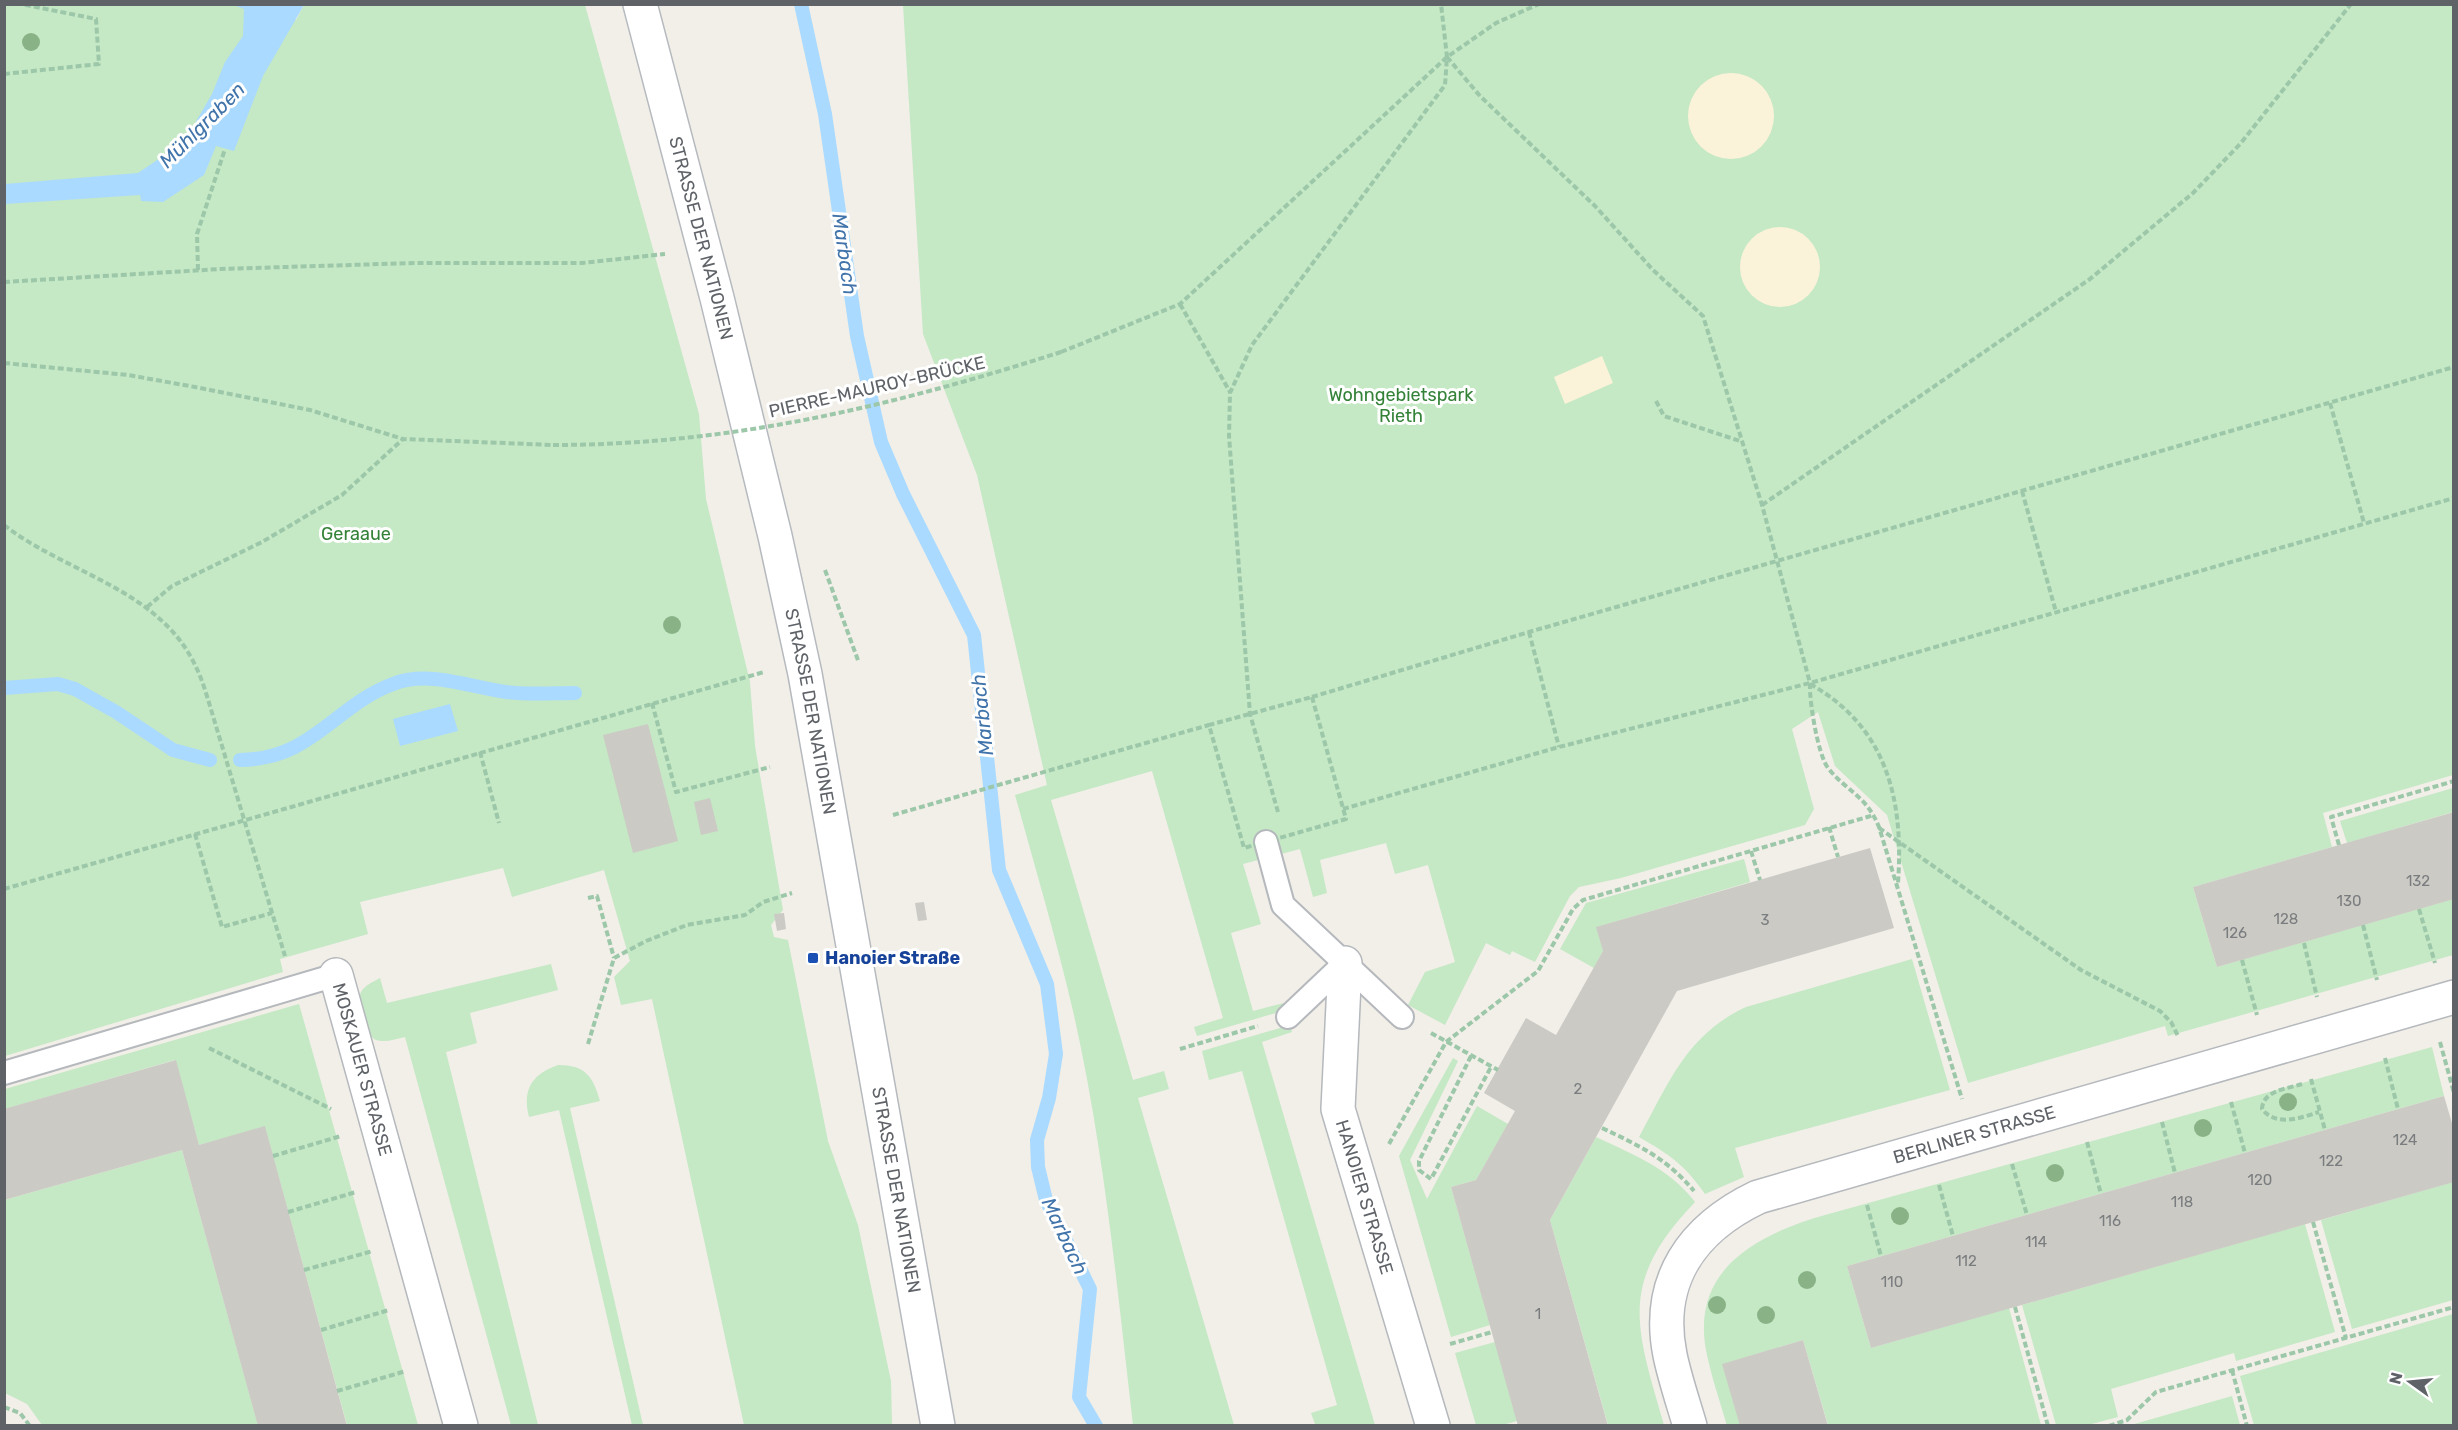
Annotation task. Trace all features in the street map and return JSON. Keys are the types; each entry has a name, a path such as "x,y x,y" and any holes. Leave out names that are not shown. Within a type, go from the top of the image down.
{"street":[{"name":"STRASSE DER NATIONEN","path":"640,4 717,298 775,536 802,663 938,1425"},
{"name":"HANOIER STRASSE","path":"1345,963 1338,1109 1433,1425"},
{"name":"MOSKAUER STRASSE","path":"336,975 461,1425"},
{"name":"BERLINER STRASSE","path":"1690,1425 1670,1353 1667,1312 1670,1294 1683,1262 1703,1233 1718,1219 1758,1197 1973,1135 2445,985"}],"lane":[{"path":"1275,839 1283,905 1402,1017"},
{"path":"1288,1017 1345,963"},
{"name":"MOSKAUER STRASSE","path":"4,1073 336,975"}],"path":[{"path":"4,74 99,64 96,19 21,4"},
{"path":"1279,814 1250,714 1229,436 1230,393 1252,345 1445,85 1447,57 1441,4"},
{"path":"1230,393 1180,304 1447,57 1496,23 1539,4"},
{"path":"1762,505 2090,279 2193,194 2241,143 2351,4"},
{"path":"1447,57 1480,96 1595,206 1653,270 1703,316 1722,370 1740,441 1762,505 1810,683 1809,702 1827,767 1864,801 1879,827 1973,1135"},
{"path":"198,270 197,234 225,148"},
{"path":"4,282 198,270 414,263 582,263 672,254"},
{"name":"PIERRE-MAUROY-BRÜCKE","path":"4,363 128,375 195,387 310,410 403,439 613,445 802,422 971,381 1060,352 1180,304"},
{"path":"893,815 1036,777 1529,632 2454,368"},
{"path":"1656,401 1664,416 1740,441"},
{"path":"2330,403 2364,523"},
{"path":"147,607 172,586 262,542 342,495 403,439"},
{"path":"2022,491 2056,612"},
{"path":"1343,809 1559,747 1810,683 2454,498"},
{"path":"4,525 59,559 115,587 147,607 180,641 196,667 282,952 304,984"},
{"path":"824,568 859,663"},
{"path":"1529,632 1559,747"},
{"path":"4,890 764,672"},
{"path":"1810,683 1833,696 1878,751 1891,779 1898,810 1901,842 1898,887"},
{"path":"1209,725 1244,848 1346,819 1312,697"},
{"path":"652,703 676,792 770,767"},
{"path":"480,752 499,824"},
{"path":"2339,845 2331,817 2454,782"},
{"path":"1386,1149 1446,1042 1538,971 1573,909 1583,900 1874,815"},
{"path":"1275,839 1282,825"},
{"path":"1829,827 1838,857"},
{"path":"1879,827 2081,970 2160,1011 2171,1022 2181,1042"},
{"path":"195,834 222,927 272,913"},
{"path":"1751,851 1760,880"},
{"path":"614,958 646,941 687,925 745,915 763,902 792,893"},
{"path":"588,898 597,896 614,958 588,1044"},
{"path":"2420,909 2445,985"},
{"path":"2363,925 2379,988"},
{"path":"2304,943 2319,1004"},
{"path":"2242,960 2258,1021"},
{"path":"1180,1049 1288,1017"},
{"path":"163,1026 332,1109"},
{"path":"2438,1036 2454,1093"},
{"path":"1439,1037 1498,1070"},
{"path":"1471,1056 1419,1161 1419,1170 1431,1179 1491,1067"},
{"path":"2388,1070 2398,1109"},
{"path":"2309,1072 2325,1130"},
{"path":"2311,1082 2268,1095 2263,1101 2262,1109 2267,1115 2285,1119 2319,1112"},
{"path":"2234,1113 2245,1153"},
{"path":"1602,1128 1646,1149 1671,1165 1718,1219"},
{"path":"273,1156 349,1134"},
{"path":"2165,1135 2175,1173"},
{"path":"2091,1155 2101,1194"},
{"path":"2010,1156 2027,1215"},
{"path":"1937,1177 1953,1236"},
{"path":"288,1212 364,1189"},
{"path":"1865,1197 1881,1256"},
{"path":"2313,1222 2346,1338"},
{"path":"304,1270 381,1248"},
{"path":"2014,1307 2048,1425"},
{"path":"2109,1425 2127,1420 2156,1392 2454,1307"},
{"path":"321,1329 398,1308"},
{"path":"1445,1346 1492,1332"},
{"path":"337,1391 415,1368"},
{"path":"2232,1371 2247,1425"},
{"path":"4,1407 20,1413 30,1425"}],"green space":[{"name":"Geraaue","path":"5,5 234,5 296,20 304,5 585,5 699,414 706,499 750,682 755,746 783,910 771,925 774,937 788,940 828,1141 858,1225 891,1381 892,1425 744,1425 652,999 621,1005 614,977 630,961 604,870 512,897 503,868 360,902 368,934 280,959 283,972 5,1056"},
{"name":"Wohngebietspark Rieth","path":"903,5 2453,5 2453,775 2323,813 2332,847 2193,887 2217,967 2453,899 2453,955 2168,1036 2165,1026 1968,1083 1887,815 1835,766 1818,712 1792,729 1814,809 1805,825 1621,878 1579,887 1570,896 1535,962 1512,951 1510,955 1486,943 1445,1025 1408,1005 1425,972 1455,962 1428,865 1395,874 1386,843 1320,860 1327,893 1313,897 1300,849 1243,864 1261,924 1231,933 1253,1011 1284,1003 1286,1010 1197,1036 1194,1027 1223,1018 1152,771 1051,800 1133,1080 1164,1071 1169,1089 1138,1098 1234,1425 1133,1425 1109,1217 1084,1062 1060,957 1015,795 1047,785 977,475 923,334"},
{"path":"2453,788 2453,812 2347,843 2340,821"},
{"path":"1744,859 1750,882 1597,927 1603,951 1594,968 1560,949 1586,903"},
{"path":"1912,959 1950,1090 1735,1148 1744,1177 1705,1194 1676,1161 1639,1137 1681,1062 1708,1032 1725,1018 1746,1007"},
{"path":"551,964 558,990 470,1013 477,1043 446,1052 538,1425 511,1425 405,1037 383,1041 372,1037 362,1018 359,997 365,987 380,978 387,1003"},
{"path":"299,1004 418,1425 347,1425 265,1127 199,1145 175,1060 5,1109 5,1089"},
{"path":"1290,1025 1292,1032 1262,1042 1375,1425 1315,1424 1311,1413 1337,1405 1242,1071 1209,1080 1202,1051"},
{"path":"2432,1047 2444,1096 1847,1266 1871,1348 2009,1308 2041,1425 1828,1425 1803,1340 1723,1364 1740,1425 1727,1426 1706,1350 1704,1321 1709,1297 1720,1276 1735,1259 1754,1244 1800,1223 1825,1215"},
{"path":"1453,1058 1458,1061 1410,1160 1427,1199 1477,1106 1508,1124 1476,1180 1451,1187 1490,1325 1451,1337 1399,1156"},
{"path":"558,1065 575,1067 586,1074 591,1079 600,1101 570,1108 643,1425 632,1425 559,1110 529,1117 527,1099 531,1084 542,1073"},
{"path":"1596,1137 1662,1171 1685,1190 1695,1202 1670,1231 1653,1257 1644,1282 1640,1307 1641,1333 1646,1360 1664,1425 1608,1425 1550,1220"},
{"path":"182,1150 258,1425 42,1425 27,1404 5,1393 4,1200"},
{"path":"2453,1182 2453,1300 2352,1329 2321,1220"},
{"path":"2305,1224 2335,1332 2236,1361 2234,1353 2111,1389 2118,1417 2088,1425 2056,1425 2022,1305"},
{"path":"2453,1314 2453,1425 2254,1425 2240,1376"},
{"path":"1495,1342 1517,1421 1502,1425 1476,1425 1455,1353"},
{"path":"2232,1396 2240,1425 2131,1425"}],"sand":[{"path":"1731,73 1748,76 1767,92 1771,99 1774,116 1771,133 1755,152 1748,156 1731,159 1714,156 1695,140 1691,133 1688,116 1691,99 1707,80 1714,76"},
{"path":"1780,227 1795,230 1808,239 1817,252 1820,267 1817,282 1808,295 1795,304 1780,307 1765,304 1752,295 1743,282 1740,267 1743,252 1752,239 1765,230"},
{"path":"1602,356 1613,383 1565,404 1554,377"}],"water":[{"name":"Mühlgraben","path":"234,5 304,5 263,76 234,151 216,146 204,175 163,202 141,201 140,195 5,204 5,184 138,173 184,142 212,94 225,62 243,36 244,9"},
{"path":"450,704 458,731 400,746 393,719"}],"building":[{"path":"648,724 678,841 633,853 603,735"},
{"path":"710,798 718,831 701,835 694,802"},
{"path":"2454,812 2454,899 2217,967 2193,887"},
{"path":"1870,848 1894,928 1677,991 1550,1220 1608,1426 1518,1426 1451,1187 1476,1180 1515,1111 1484,1093 1526,1018 1556,1035 1603,951 1596,927"},
{"path":"924,902 927,920 918,921 915,903"},
{"path":"784,913 786,929 777,931 774,914"},
{"path":"176,1060 199,1145 265,1126 347,1426 258,1426 182,1150 4,1200 4,1109"},
{"path":"2444,1096 2454,1130 2454,1182 1871,1348 1847,1266"},
{"path":"1803,1340 1828,1426 1740,1426 1722,1364"}],"waterway":[{"name":"Marbach","path":"801,4 825,114 857,336 881,442 903,494 974,635 999,870 1047,984 1056,1054 1049,1098 1037,1140 1038,1167 1046,1200 1090,1289 1079,1397 1096,1426"},
{"path":"240,760 265,757 286,751 322,730 372,694 406,680 435,679 514,693 575,693"},
{"path":"4,688 58,684 75,689 116,712 173,750 210,760"}],"place":[{"name":"Hanoier Straße","path":"813,958"}]}
